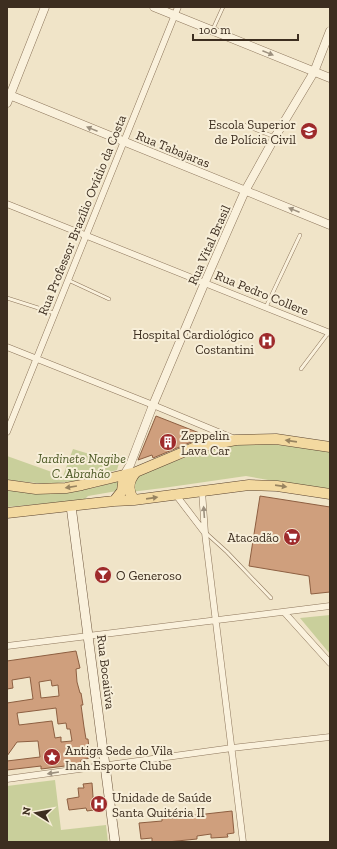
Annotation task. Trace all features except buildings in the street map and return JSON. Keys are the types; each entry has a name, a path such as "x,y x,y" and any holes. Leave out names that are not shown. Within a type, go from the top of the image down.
{"main road":[{"path":"7,485 36,488 66,488 136,472 193,448 236,440 276,439 330,447"},
{"path":"134,500 129,489 129,484 136,472"},
{"path":"114,501 122,491 124,475"},
{"path":"7,513 134,500 248,485 277,486 330,494"},
{"name":"Rua Bocaiúva","path":"71,506 115,842"}],"street":[{"path":"8,98 45,7"},
{"path":"154,7 330,78"},
{"name":"Rua Professor Brazílio Ovídio da Costa","path":"7,432 85,234 178,7"},
{"name":"Rua Vital Brasil","path":"124,475 130,465 153,405 245,191 314,72 330,31"},
{"name":"Rua Tabajaras","path":"8,98 123,141 330,225"},
{"name":"Rua Pedro Collere","path":"7,204 330,332"},
{"path":"7,347 236,440"},
{"path":"202,491 205,533 244,842"},
{"path":"176,495 205,533"},
{"path":"7,646 330,606"},
{"path":"284,612 330,663"},
{"path":"7,779 232,748 330,737"}],"lane":[{"path":"212,30 222,7"},
{"path":"236,122 275,137"},
{"path":"266,307 300,235"},
{"path":"68,280 109,299"},
{"path":"7,298 54,313"},
{"path":"301,369 330,332"},
{"path":"205,533 228,552 271,598"}],"green space":[{"path":"261,443 330,451 330,491 246,476 131,492 134,476 220,445"},
{"name":"Jardinete Nagibe C. Abrahão","path":"73,449 119,463 117,470 76,481 47,484 7,480 7,456 63,476"},
{"path":"119,481 117,491 88,496 84,500 7,507 7,488 51,492 93,488"},
{"path":"330,615 330,654 300,618"},
{"path":"55,780 61,830 106,825 108,842 7,842 7,786"}],"place":[{"name":"Escola Superior de Polícia Civil","path":"309,131"},
{"name":"Hospital Cardiológico Costantini","path":"267,341"},
{"name":"Zeppelin Lava Car","path":"168,442"},
{"name":"Atacadão","path":"292,537"},
{"name":"O Generoso","path":"103,575"},
{"name":"Antiga Sede do Vila Inah Esporte Clube","path":"52,757"},
{"name":"Unidade de Saúde Santa Quitéria II","path":"99,804"}]}
